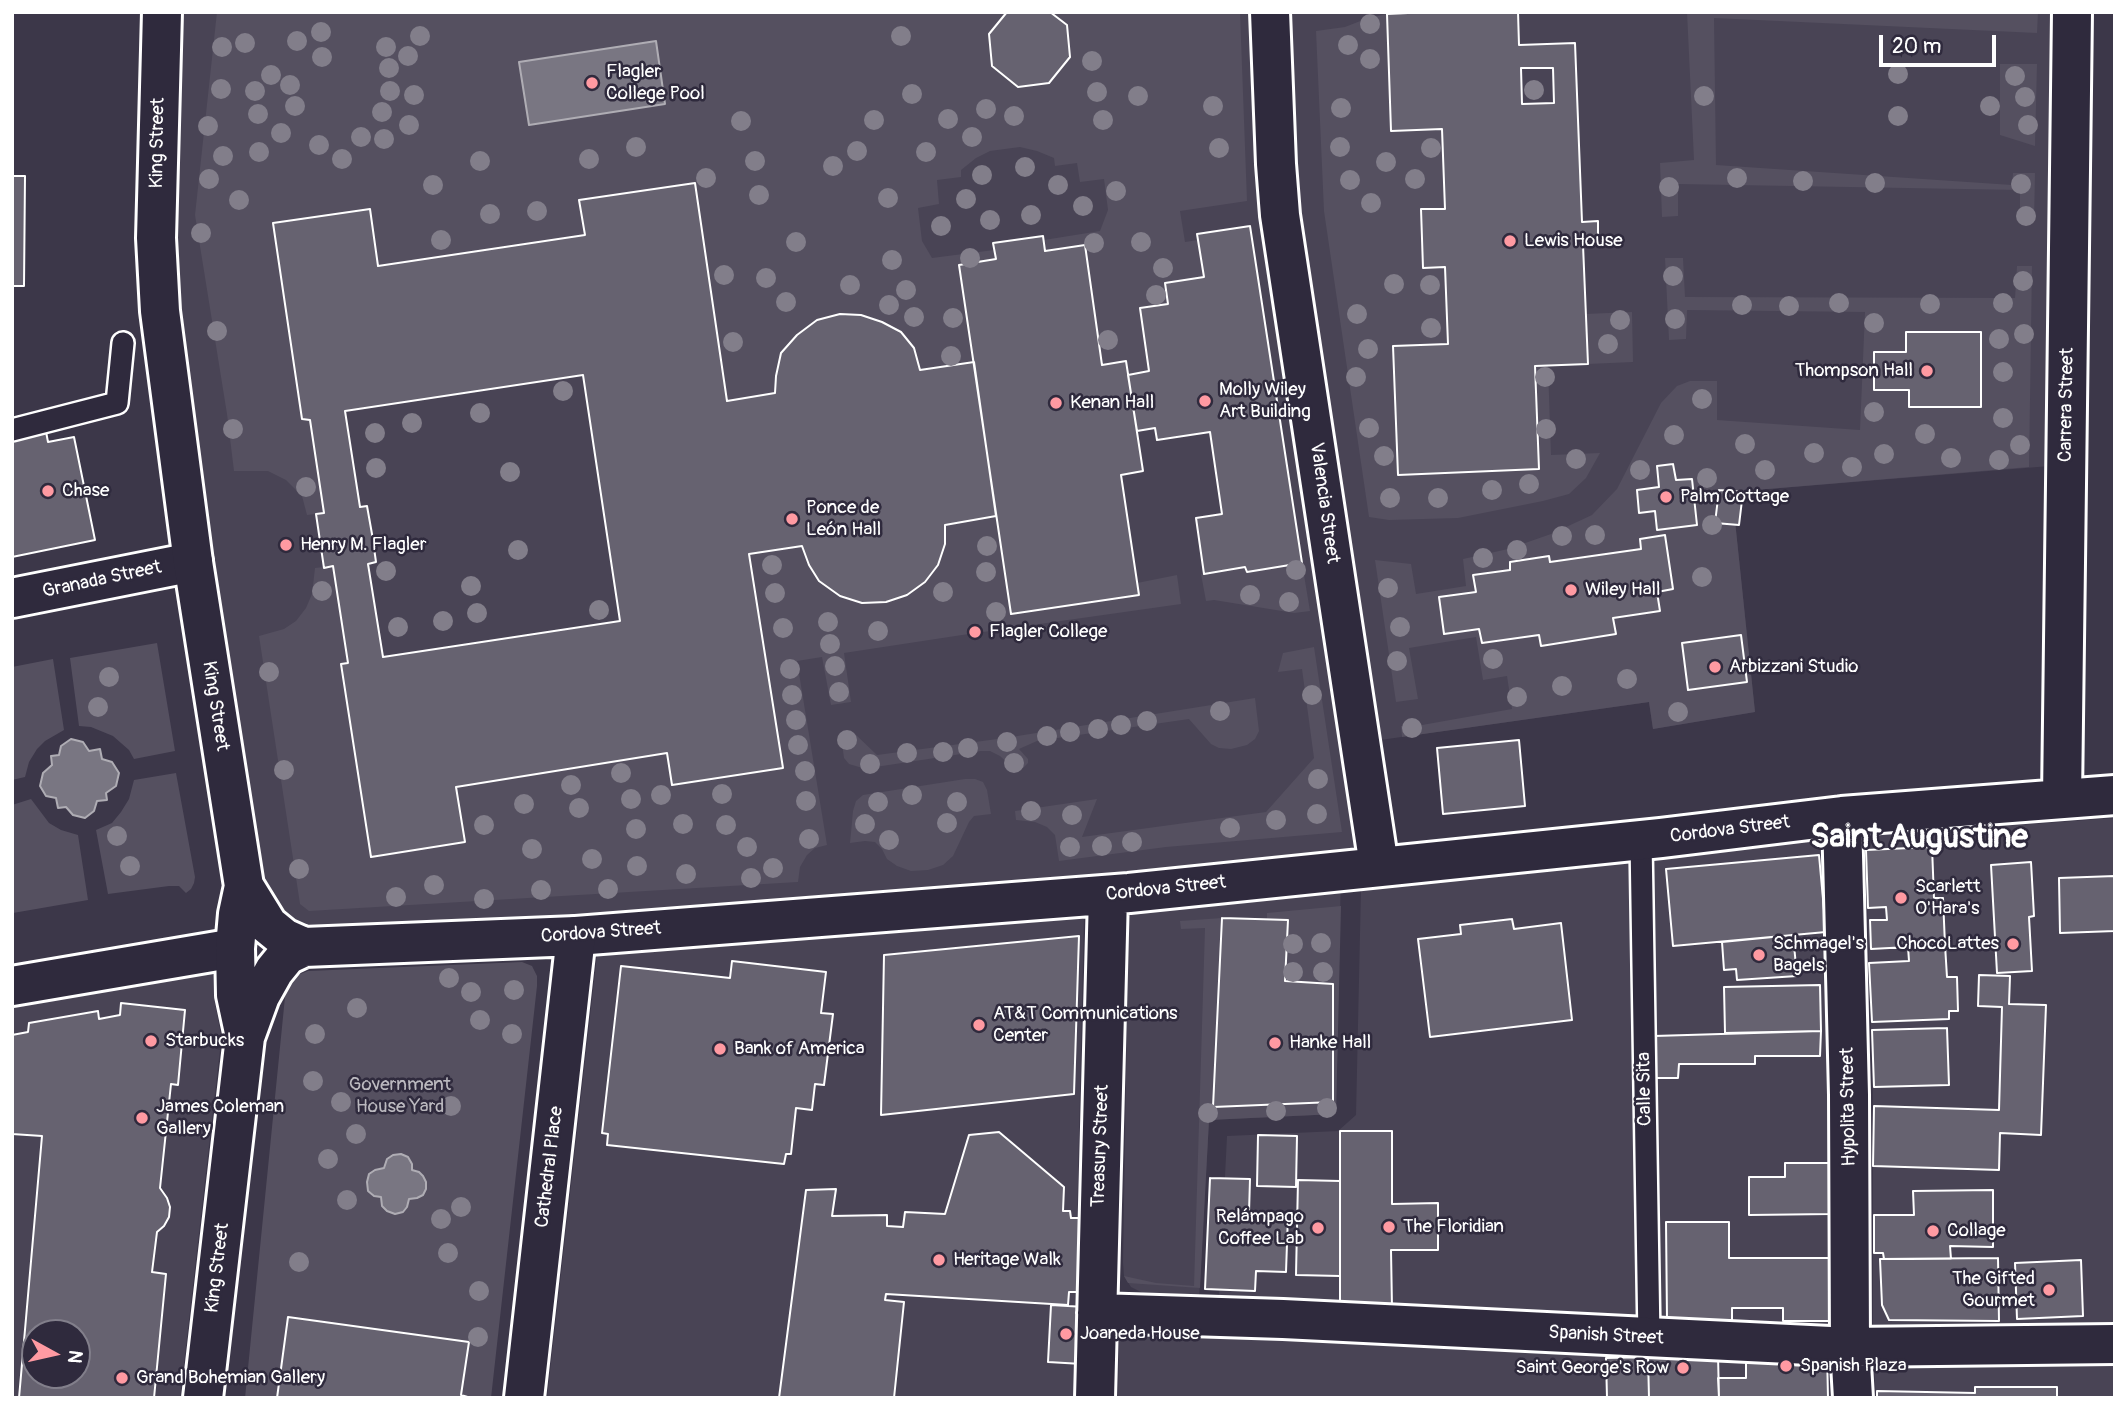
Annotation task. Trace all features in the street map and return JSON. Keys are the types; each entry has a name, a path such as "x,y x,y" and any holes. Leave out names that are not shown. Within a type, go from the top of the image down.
{"street":[{"name":"King Street","path":"162,12 156,224 160,311 193,562 244,886 235,948 236,995 245,1037 203,1398"},
{"name":"Valencia Street","path":"1270,12 1280,215 1379,866"},
{"name":"Carrera Street","path":"2062,798 2072,12"},
{"name":"Granada Street","path":"12,598 193,562"},
{"name":"Cordova Street","path":"304,947 576,936 1108,895 1641,840 1842,816 2115,795"},
{"name":"Hypolita Street","path":"1842,816 1850,1095 1850,1348 1853,1398"},
{"path":"244,886 268,925 285,938 304,947"},
{"name":"Treasury Street","path":"1095,1398 1108,895"},
{"name":"Cathedral Place","path":"524,1398 576,936"},
{"path":"245,1037 260,996 274,971 287,955 304,947"},
{"path":"12,986 235,948"},
{"name":"Spanish Street","path":"1097,1313 1850,1348 2115,1344"}],"lane":[{"path":"12,430 117,403 123,343"},
{"name":"Calle Sita","path":"1641,840 1649,1339"}],"shaded area":[{"name":"Flagler College","path":"162,12 2056,12 2050,466 1732,492 1755,712 1653,729 1649,702 1359,743 1379,866 1341,871 1336,1114 1209,1120 1199,1300 1147,1295 1131,1287 1124,1276 1123,1262 1129,893 423,943 268,925 193,562"},
{"name":"Flagler College Pool","path":"656,41 665,104 529,125 519,62"},
{"path":"71,739 83,742 89,751 100,749 102,759 112,762 119,773 116,786 106,793 107,800 97,801 94,811 85,818 73,815 66,807 58,808 56,798 46,796 40,786 43,773 52,765 51,756 59,755 61,746"},
{"path":"2115,818 2115,1324 1873,1327 1873,1095 1865,836"},
{"path":"1820,840 1827,1094 1827,1326 1219,1297 1227,1136 1338,1131 1356,1115 1361,888"},
{"path":"1084,918 1073,1398 547,1398 597,955"},
{"path":"213,973 214,998 221,1035 216,1049 220,1050 180,1398 12,1398 12,1008"},
{"path":"401,1154 408,1157 412,1170 423,1176 426,1189 423,1195 409,1199 403,1212 395,1214 382,1206 381,1197 368,1191 367,1182 369,1174 384,1168 387,1159"},
{"path":"1119,1334 1259,1338 1828,1367 1830,1398 1118,1398"},
{"path":"2115,1364 2115,1398 1876,1398 1874,1367"}],"green space":[{"path":"217,12 1240,12 1247,201 1180,211 1185,242 1198,240 1204,277 1165,284 1168,304 1140,309 1149,371 1128,375 1126,361 1102,365 1085,246 1045,251 1044,240 1100,231 1108,210 1104,179 1080,182 1077,163 1055,166 1054,158 1037,151 1020,147 990,151 961,170 961,177 937,180 939,204 918,208 922,241 932,258 994,250 996,259 959,265 974,362 920,370 914,348 901,332 861,315 840,314 817,320 797,335 781,353 775,393 727,401 695,183 579,200 585,235 378,266 370,209 274,223 302,419 310,420 324,513 307,515 302,496 286,480 268,471 234,471 195,215"},
{"path":"1687,12 2038,12 2037,33 1714,18 1716,165 2012,185 2013,173 2035,173 2034,222 2020,222 2020,190 1678,184 1678,216 1662,217 1660,163 1694,160"},
{"path":"1387,14 1391,130 1442,129 1445,209 1422,209 1424,267 1445,267 1448,344 1393,347 1398,475 1539,469 1535,366 1548,366 1551,455 1600,453 1586,478 1569,494 1458,518 1389,520 1369,517 1324,211 1316,31 1345,27"},
{"path":"2000,64 2037,64 2035,146 2000,135"},
{"path":"1665,258 1683,258 1685,297 2015,298 2017,266 2032,266 2029,467 1732,492 1755,712 1653,729 1649,702 1402,737 1401,726 1422,725 1512,709 1507,676 1483,680 1476,637 1409,648 1418,699 1396,702 1375,560 1411,564 1416,594 1466,586 1463,559 1508,549 1551,534 1592,515 1617,489 1661,403 1677,386 1690,381 1717,381 1717,420 1860,430 1865,312 1687,310 1686,339 1669,340","holes":["1665,536 1673,589 1657,592 1660,611 1613,618 1615,634 1541,646 1539,635 1482,643 1479,629 1444,634 1439,597 1476,592 1474,575 1510,570 1510,562 1549,557 1551,562 1641,549 1640,539"]},
{"path":"1632,312 1633,362 1588,364 1585,314"},
{"path":"996,516 1011,614 1139,595 1137,583 1177,575 1181,604 844,653 851,702 831,705 822,657 797,661 827,845 815,848 807,855 800,867 798,882 309,911 300,904 259,636 284,629 296,621 312,594 315,568 333,566 372,857 465,842 456,787 667,753 673,785 782,767 749,554 802,546 819,581 840,596 862,603 886,602 907,595 925,582 938,566 945,544 945,525"},
{"path":"1302,563 1310,611 1294,613 1206,601 1201,574 1245,567 1247,572"},
{"path":"157,643 175,751 134,759 129,750 113,736 91,727 79,726 70,658"},
{"path":"1314,647 1342,832 1166,847 1059,861 1055,835 1047,827 1035,822 1016,820 1015,811 1097,799 1082,837 1266,812 1314,758 1302,669 1278,672 1283,653"},
{"path":"53,659 64,730 37,749 29,762 25,777 12,780 12,667"},
{"path":"1255,698 1259,731 1255,739 1247,745 1231,749 1211,744 1189,719 1037,741 1019,749 1028,759 1023,768 1012,767 990,751 981,751 869,768 849,764 844,758 841,736 848,732 855,734 877,755 1005,738"},
{"path":"176,773 195,877 191,889 186,893 179,886 169,886 108,894 96,830 112,823 121,812 129,799 134,780"},
{"path":"965,779 983,782 991,814 974,816 953,856 943,865 928,870 911,871 887,859 875,842 850,843 853,811 856,801 863,795"},
{"path":"31,799 49,823 78,835 88,900 13,913 12,805"},
{"path":"1341,906 1336,1114 1209,1120 1200,1288 1128,1283 1124,1276 1156,1283 1194,1286 1205,928 1181,929 1180,921 1222,918 1213,1107 1332,1102 1333,984 1285,981 1267,913"},
{"name":"Government House Yard","path":"522,962 532,966 537,976 537,986 491,1398 245,1398 286,987 290,978 308,971"}],"building":[{"path":"1007,12 1050,12 1067,25 1070,57 1049,83 1018,87 992,66 989,34"},
{"name":"Lewis House","path":"1518,12 1519,45 1575,43 1582,222 1598,221 1598,245 1583,245 1588,364 1535,366 1539,469 1398,475 1393,346 1448,344 1445,267 1423,268 1421,209 1445,209 1442,129 1391,131 1387,14","holes":["1521,68 1553,68 1554,103 1522,104"]},
{"path":"12,176 25,176 24,286 12,286"},
{"name":"Ponce de León Hall","path":"695,183 727,401 775,393 781,353 797,335 817,320 840,314 861,315 901,332 914,348 920,370 974,362 996,516 945,525 945,544 938,565 925,582 907,595 886,602 862,603 840,596 819,581 802,546 749,554 783,768 672,785 667,753 456,787 465,842 371,857 341,664 348,663 333,566 324,568 316,514 324,513 310,420 302,419 273,223 370,209 378,266 585,235 579,200","holes":["583,375 620,621 383,657 368,564 376,562 372,534 367,506 360,507 345,411"]},
{"name":"Molly Wiley Art Building","path":"1250,226 1302,563 1247,572 1245,567 1204,574 1196,518 1222,514 1210,432 1157,440 1155,428 1137,431 1128,375 1149,371 1140,308 1168,304 1165,283 1204,277 1197,234"},
{"name":"Kenan Hall","path":"1043,236 1045,251 1085,245 1102,365 1126,361 1143,471 1121,475 1139,595 1011,614 959,265 996,259 993,243"},
{"name":"Thompson Hall","path":"1906,332 1981,332 1981,407 1909,407 1909,390 1874,390 1874,352 1906,352"},
{"name":"Chase","path":"43,416 48,442 74,437 95,540 12,557 12,422"},
{"name":"Palm Cottage","path":"1673,464 1676,480 1692,479 1697,525 1657,530 1655,511 1639,513 1637,490 1659,487 1657,466"},
{"path":"1719,490 1743,492 1739,525 1715,523"},
{"name":"Wiley Hall","path":"1665,535 1673,589 1657,592 1660,611 1613,618 1616,634 1541,646 1539,635 1482,643 1479,629 1444,634 1439,597 1476,592 1473,575 1510,570 1510,562 1549,556 1550,562 1641,549 1640,539"},
{"name":"Arbizzani Studio","path":"1741,635 1747,682 1688,690 1682,643"},
{"path":"1519,740 1525,806 1443,814 1437,748"},
{"name":"Scarlett O'Hara's","path":"1932,847 1934,898 1943,898 1945,945 1871,949 1870,920 1887,920 1886,907 1868,908 1866,850"},
{"path":"1819,855 1826,932 1673,946 1666,869"},
{"name":"ChocoLattes","path":"2031,862 2034,916 2029,917 2032,971 1997,973 1991,865"},
{"path":"2115,876 2115,931 2060,933 2059,878"},
{"name":"Hanke Hall","path":"1222,918 1288,920 1285,981 1333,984 1333,1102 1213,1107"},
{"path":"1512,919 1514,929 1561,923 1572,1020 1430,1037 1418,939 1461,934 1460,925"},
{"name":"Schmagel's Bagels","path":"1793,935 1797,976 1737,980 1736,969 1724,970 1722,942"},
{"name":"AT&T Communications Center","path":"1079,936 1074,1094 881,1115 884,955"},
{"path":"1945,945 1947,977 1957,977 1958,1011 1949,1011 1949,1019 1872,1022 1869,963 1909,961 1908,947"},
{"name":"Bank of America","path":"732,961 826,972 821,1013 833,1014 824,1085 815,1084 812,1110 796,1108 791,1154 786,1154 784,1164 607,1145 608,1134 602,1133 621,966 730,978"},
{"path":"1979,975 2010,976 2009,1004 2046,1005 2041,1135 2000,1133 1999,1170 1873,1166 1874,1106 1999,1110 2002,1007 1978,1006"},
{"path":"1820,985 1821,1031 1725,1033 1724,987"},
{"path":"121,1003 185,1010 178,1085 171,1084 160,1188 170,1207 169,1217 157,1232 152,1272 166,1274 154,1398 19,1398 21,1375 21,1389 91,1389 91,1319 26,1319 42,1136 12,1134 12,1035 28,1032 29,1023 98,1011 99,1019 120,1015"},
{"path":"1947,1028 1949,1085 1874,1087 1872,1030"},
{"path":"1821,1031 1820,1056 1755,1056 1755,1064 1679,1064 1678,1078 1653,1078 1654,1036"},
{"name":"The Floridian","path":"1340,1131 1392,1131 1392,1204 1438,1203 1438,1250 1391,1250 1392,1308 1340,1309"},
{"name":"Heritage Walk","path":"999,1132 1064,1187 1063,1211 1070,1211 1071,1218 1082,1218 1081,1292 1069,1292 1068,1305 886,1294 885,1300 904,1302 894,1398 779,1398 806,1190 836,1189 832,1216 887,1215 887,1226 903,1227 905,1212 945,1214 969,1135"},
{"path":"1258,1135 1297,1136 1296,1187 1257,1186"},
{"path":"1785,1163 1831,1163 1831,1214 1749,1215 1749,1177 1785,1177"},
{"path":"1210,1178 1250,1179 1249,1213 1288,1215 1286,1272 1256,1271 1255,1291 1205,1289"},
{"name":"Relámpago Coffee Lab","path":"1298,1180 1340,1181 1340,1276 1296,1275"},
{"name":"Collage","path":"1993,1190 1993,1247 1950,1246 1951,1259 1884,1259 1883,1253 1874,1253 1874,1215 1914,1215 1913,1191"},
{"path":"1666,1222 1729,1222 1729,1258 1834,1258 1834,1321 1783,1321 1783,1308 1732,1308 1732,1320 1667,1320"},
{"path":"1998,1258 1999,1321 1889,1320 1882,1305 1880,1259"},
{"name":"The Gifted Gourmet","path":"2081,1260 2083,1316 2017,1319 2015,1263"},
{"name":"Joaneda House","path":"1051,1305 1085,1307 1082,1364 1048,1362"},
{"path":"288,1317 469,1342 461,1395 471,1398 277,1398"},
{"name":"Spanish Plaza","path":"1827,1352 1828,1398 1719,1398 1718,1378 1746,1378 1746,1354"},
{"name":"Saint George's Row","path":"1718,1355 1719,1398 1649,1398 1648,1357"},
{"path":"1648,1357 1649,1398 1607,1398 1606,1358"},
{"path":"1975,1387 2057,1387 2057,1397 2092,1398 1877,1398 1877,1391 1975,1393"}],"place":[{"name":"Flagler College Pool","path":"592,83"},
{"name":"Lewis House","path":"1510,241"},
{"name":"Thompson Hall","path":"1927,371"},
{"name":"Molly Wiley Art Building","path":"1205,401"},
{"name":"Kenan Hall","path":"1056,403"},
{"name":"Chase","path":"48,491"},
{"name":"Palm Cottage","path":"1666,497"},
{"name":"Ponce de León Hall","path":"792,519"},
{"name":"Henry M. Flagler","path":"286,545"},
{"name":"Wiley Hall","path":"1571,590"},
{"name":"Flagler College","path":"975,632"},
{"name":"Arbizzani Studio","path":"1715,667"},
{"name":"Scarlett O'Hara's","path":"1901,898"},
{"name":"ChocoLattes","path":"2013,944"},
{"name":"Schmagel's Bagels","path":"1759,955"},
{"name":"AT&T Communications Center","path":"979,1025"},
{"name":"Starbucks","path":"151,1041"},
{"name":"Hanke Hall","path":"1275,1043"},
{"name":"Bank of America","path":"720,1049"},
{"name":"James Coleman Gallery","path":"142,1118"},
{"name":"The Floridian","path":"1389,1227"},
{"name":"Relámpago Coffee Lab","path":"1318,1228"},
{"name":"Collage","path":"1933,1231"},
{"name":"Heritage Walk","path":"939,1260"},
{"name":"The Gifted Gourmet","path":"2049,1290"},
{"name":"Joaneda House","path":"1066,1334"},
{"name":"Spanish Plaza","path":"1786,1366"},
{"name":"Saint George's Row","path":"1683,1368"},
{"name":"Grand Bohemian Gallery","path":"122,1378"}],"district":[{"name":"Saint Augustine","path":"1919,839"}]}
